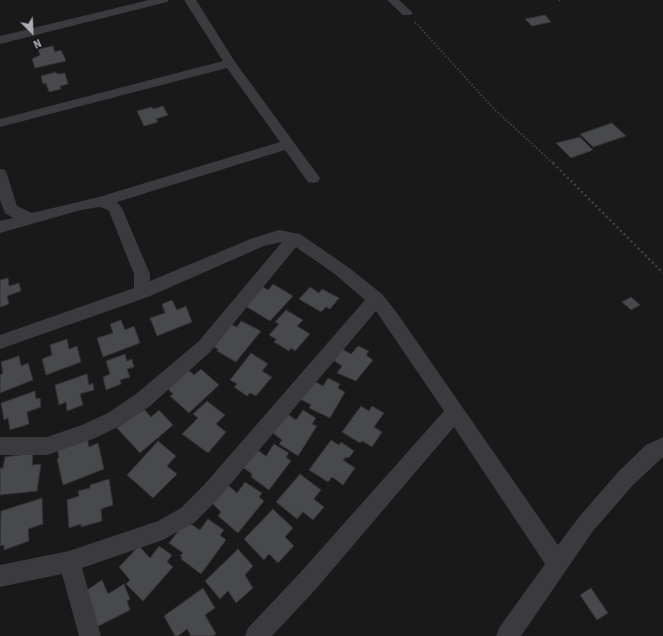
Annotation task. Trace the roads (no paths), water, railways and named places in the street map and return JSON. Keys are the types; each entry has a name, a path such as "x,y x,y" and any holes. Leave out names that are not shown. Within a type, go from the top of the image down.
{"street":[{"path":"0,40 163,0"},
{"path":"190,0 230,63 313,178"},
{"path":"393,0 407,13"},
{"path":"0,123 230,63"},
{"path":"0,227 30,218 99,202 288,144"},
{"path":"0,174 10,209 18,214 30,218"},
{"path":"99,202 111,205 115,208 142,274 142,292"},
{"path":"0,342 142,292 259,242 279,236 294,238 342,272 376,299 414,350 454,413 558,564"},
{"path":"0,446 48,446 86,433 110,422 143,400 205,346 294,238"},
{"path":"0,576 68,562 163,530 188,515 211,492 376,299"},
{"path":"256,636 307,582 454,413"},
{"path":"507,636 586,524 626,478 653,452 663,446"},
{"path":"68,562 90,636"}]}
